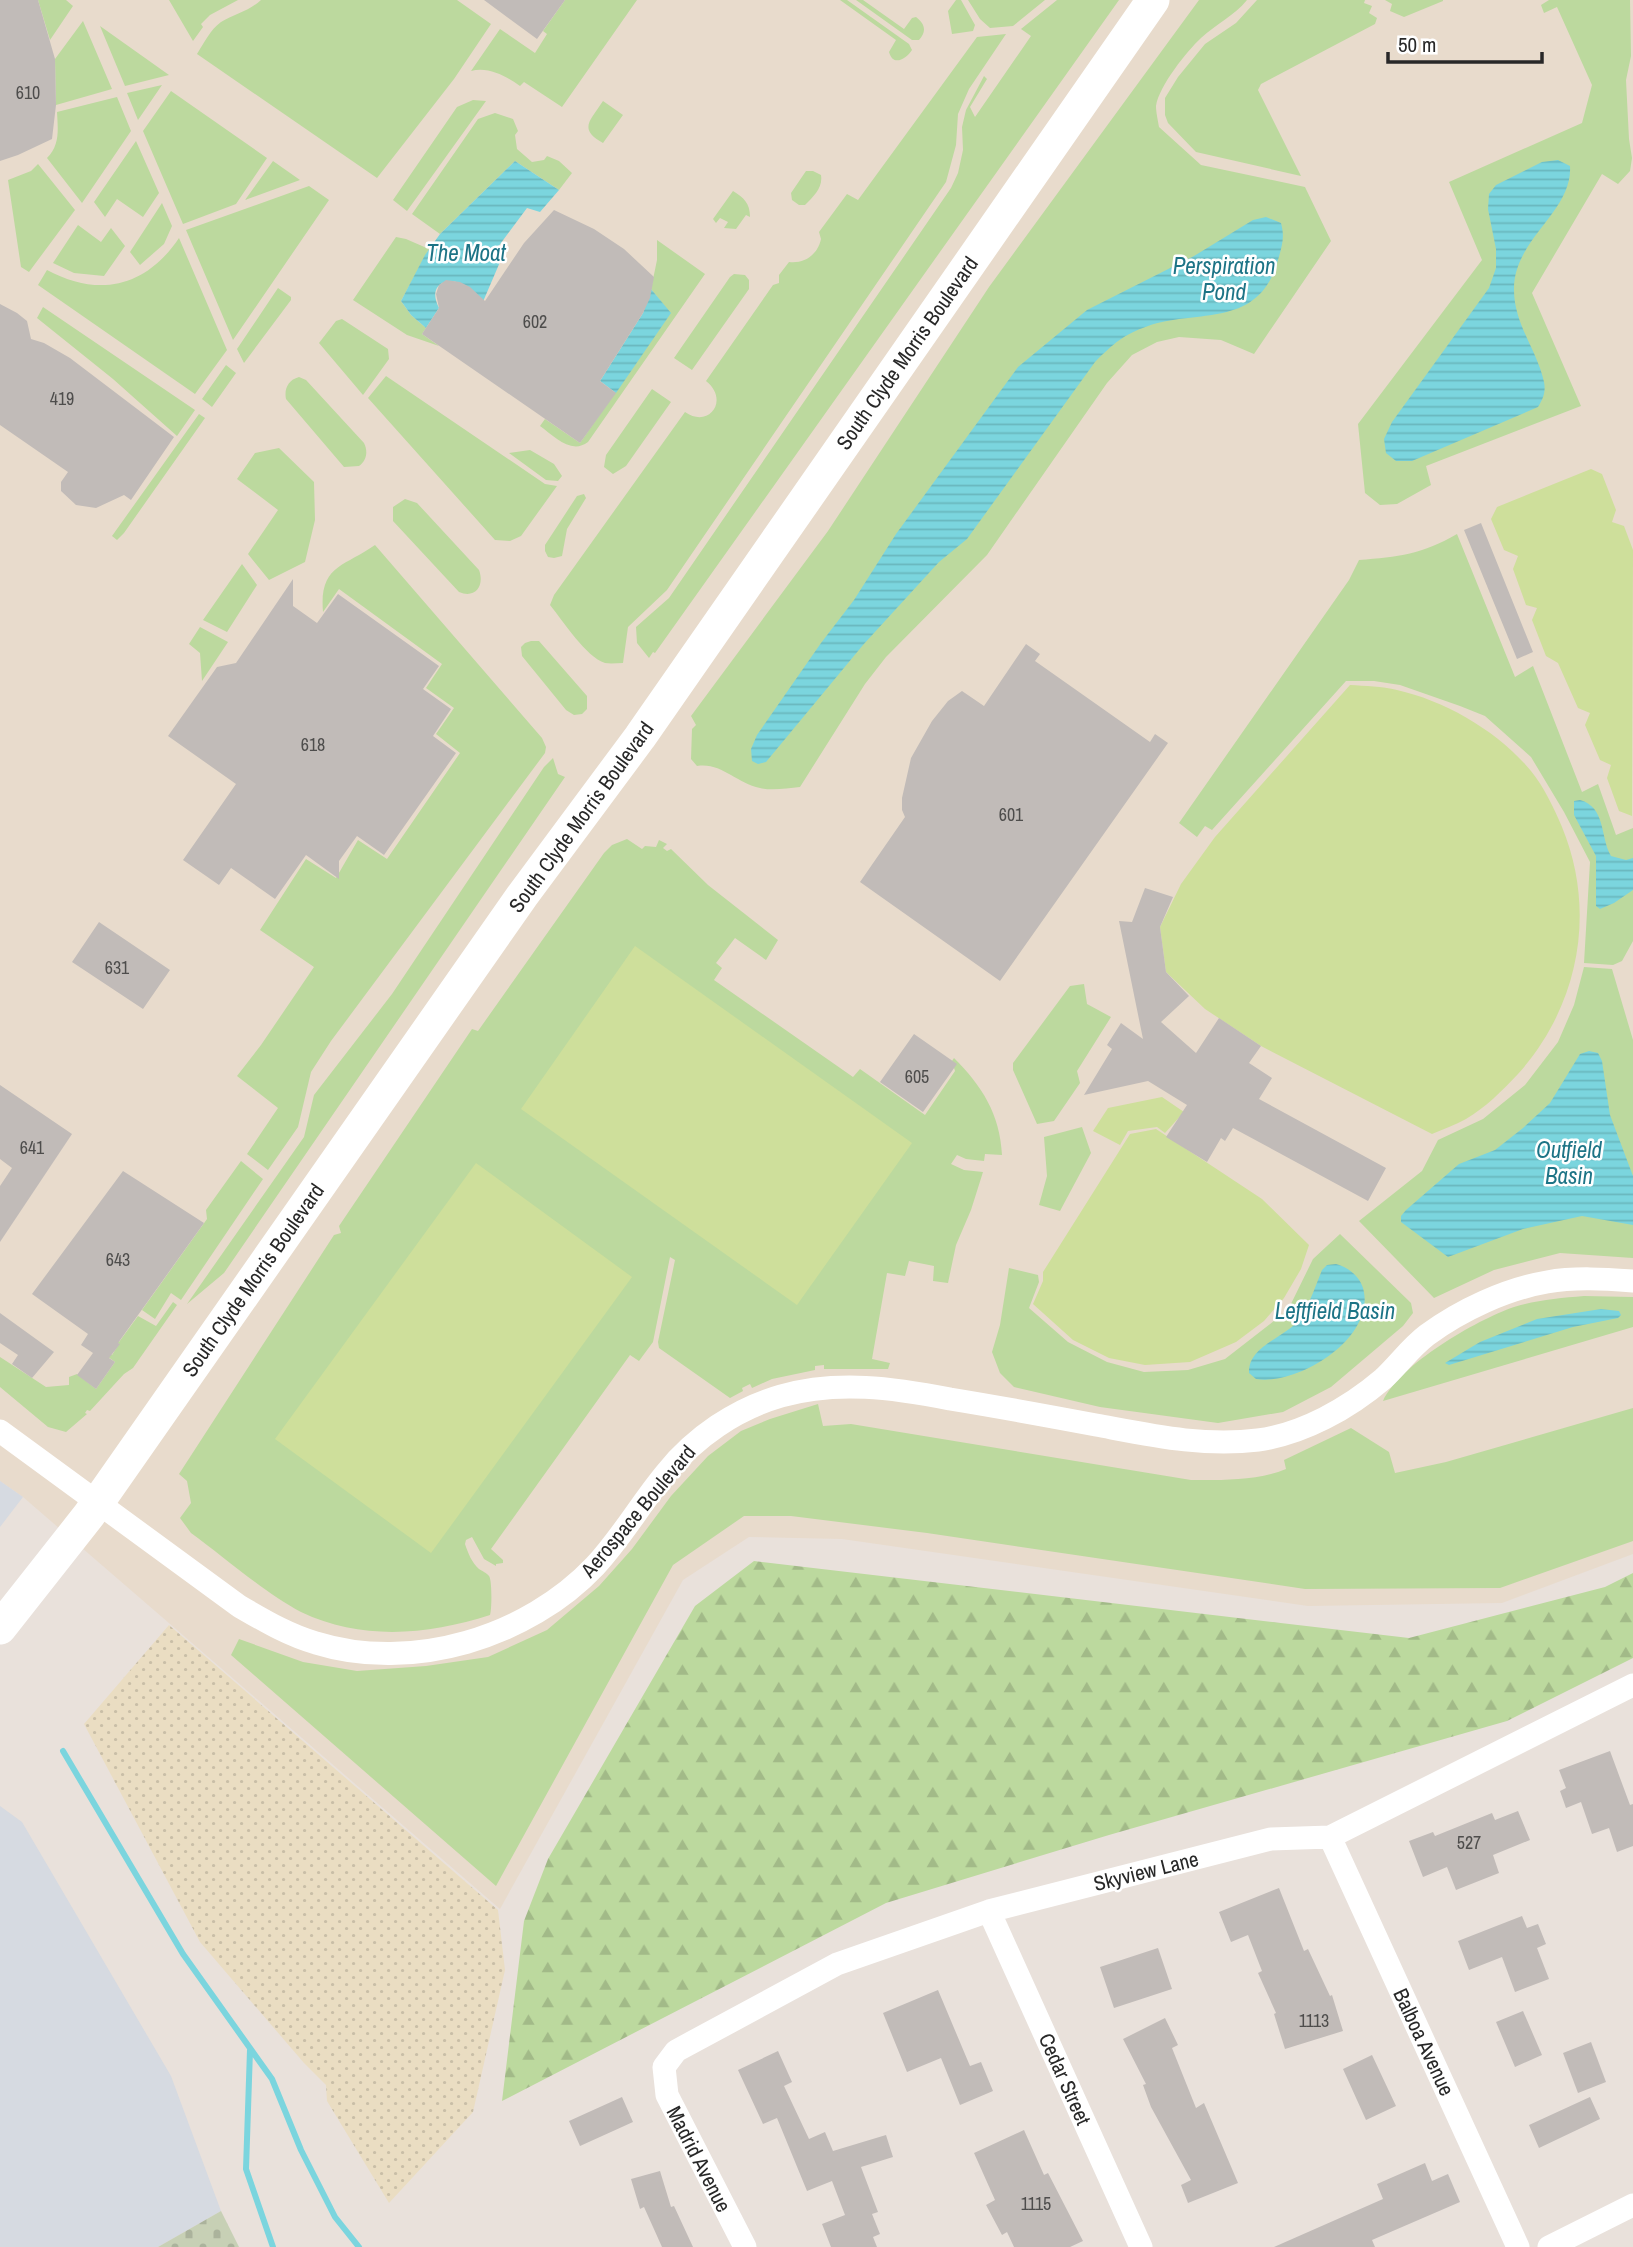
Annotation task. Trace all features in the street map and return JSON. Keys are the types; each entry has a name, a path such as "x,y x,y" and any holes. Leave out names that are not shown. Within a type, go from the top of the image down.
{"main road":[{"name":"South Clyde Morris Boulevard","path":"0,1628 97,1502 522,896 640,737 1153,0"}],"street":[{"name":"Aerospace Boulevard","path":"0,1431 239,1606 281,1631 319,1644 363,1653 408,1652 464,1643 492,1634 538,1613 561,1598 596,1566 667,1472 692,1446 727,1418 780,1396 812,1388 896,1388 1163,1438 1221,1444 1264,1440 1307,1426 1347,1406 1383,1378 1424,1337 1457,1316 1499,1296 1547,1282 1591,1279 1633,1281"},
{"name":"Skyview Lane","path":"664,2067 676,2051 837,1964 989,1911 1270,1839 1330,1837 1633,1685"},
{"name":"Balboa Avenue","path":"1330,1837 1518,2247"},
{"name":"Cedar Street","path":"989,1911 1141,2247"},
{"name":"Madrid Avenue","path":"664,2067 667,2095 745,2247"},
{"path":"1549,2247 1633,2206"}],"shaded area":[{"path":"0,0 1633,0 1633,1554 1502,1603 1308,1606 842,1539 749,1537 683,1580 500,1909 23,1497 0,1481"},
{"path":"0,1481 23,1497 0,1527"},
{"path":"0,1806 22,1822 171,2076 221,2211 158,2247 0,2247"}],"green space":[{"path":"38,0 66,0 73,6 50,40"},
{"path":"169,0 238,0 210,15 201,24 203,27 193,41"},
{"path":"261,0 457,0 491,24 454,79 377,178 197,54 217,25"},
{"path":"565,0 637,0 562,107 524,82 520,86 491,71 471,71 500,29 535,53 547,34 543,31"},
{"path":"840,0 847,0 909,44 912,50 903,59 893,59 889,52 896,40"},
{"path":"856,0 863,0 904,29 912,18 916,17 924,28 922,37 912,40"},
{"path":"956,0 961,0 975,25 973,31 952,34 948,11"},
{"path":"968,0 1045,0 1013,26 990,28 980,19"},
{"path":"1057,0 1119,0 649,658 637,643 636,627 669,598 951,188 958,173 963,150 962,127 966,110 984,76 987,79 970,107 975,117 1031,36 1021,29"},
{"path":"1199,0 1247,0 1201,38 1174,69 1158,98 1156,106 1159,127 1201,165 1305,187 1331,241 1254,354 1221,340 1179,337 1157,342 1132,355 1107,383 987,555 886,657 865,684 800,787 760,788 714,767 697,766 691,759 692,729 696,725 691,716 828,531 989,287"},
{"path":"1257,0 1365,0 1364,3 1372,6 1369,13 1377,18 1375,24 1261,84 1258,90 1301,176 1196,152 1168,123 1165,115 1165,98 1178,77 1205,44 1236,23"},
{"path":"1385,0 1443,1 1404,17 1390,11 1392,4"},
{"path":"1549,0 1630,0 1631,56 1626,80 1632,158 1630,171 1618,184 1602,174 1532,293 1581,406 1426,466 1431,485 1397,504 1380,505 1365,493 1358,424 1482,260 1449,182 1582,123 1592,85 1557,7 1544,13 1541,5"},
{"path":"83,21 112,89 56,105 55,59"},
{"path":"100,26 169,75 125,86"},
{"path":"1006,34 969,89 958,114 956,145 946,182 667,590 628,627 623,663 605,663 590,654 550,605 554,595 685,412 702,417 714,410 716,396 706,381 773,285 779,283 779,275 789,262 805,260 814,253 821,239 819,232 847,194 858,200 977,37"},
{"path":"162,85 138,120 127,93"},
{"path":"171,91 267,158 236,204 183,224 143,131"},
{"path":"117,97 131,131 82,203 47,158 56,142 57,112"},
{"path":"473,100 486,101 407,211 393,200 457,107"},
{"path":"603,101 623,115 603,143 591,133 589,124"},
{"path":"495,113 513,119 518,131 515,135 517,149 532,162 544,160 547,156 559,161 572,173 559,190 515,161 440,234 412,214 478,119"},
{"path":"136,141 159,193 143,217 117,199 105,217 94,202"},
{"path":"273,161 300,180 245,200"},
{"path":"38,164 75,210 29,272 21,267 8,180 31,171"},
{"path":"806,171 821,175 821,184 805,205 799,205 792,200 791,193"},
{"path":"309,186 329,200 233,340 186,230"},
{"path":"733,191 746,201 750,212 750,217 746,215 736,229 724,228 728,222 720,218 716,223 713,219"},
{"path":"162,203 172,226 164,244 140,265 130,252"},
{"path":"78,225 101,242 111,228 125,246 104,276 74,273 53,263"},
{"path":"396,237 429,249 401,301 411,315 426,328 422,334 439,346 407,335 353,300"},
{"path":"179,238 227,350 195,394 38,285 47,270 85,284 120,283 152,268"},
{"path":"657,240 705,274 588,442 575,446 563,443 540,426 545,419 580,443 670,313 651,289 657,260"},
{"path":"734,274 745,275 749,280 749,289 692,370 674,358"},
{"path":"278,288 291,297 291,300 244,363 237,349"},
{"path":"43,307 195,410 177,436 113,379 37,318"},
{"path":"342,319 388,349 389,359 363,395 319,343 336,321"},
{"path":"226,365 236,373 212,407 202,399"},
{"path":"386,376 545,484 557,486 521,536 510,541 495,540 368,398"},
{"path":"299,377 306,380 364,443 366,455 359,466 344,467 286,399 288,385"},
{"path":"652,389 671,402 626,466 613,474 604,467 606,455"},
{"path":"199,414 205,418 117,540 112,536"},
{"path":"279,448 314,482 315,520 305,562 269,580 248,554 278,510 237,479 255,453"},
{"path":"530,450 554,464 562,476 558,481 546,480 509,453"},
{"path":"1591,469 1602,474 1616,510 1612,522 1624,526 1633,550 1632,816 1619,811 1607,778 1611,765 1600,760 1585,725 1590,713 1578,708 1558,663 1546,656 1532,620 1537,608 1526,605 1513,569 1518,556 1504,550 1491,519 1497,507"},
{"path":"584,494 586,498 567,529 562,556 548,557 545,545 577,496"},
{"path":"405,499 417,503 479,570 481,581 477,590 470,594 459,592 393,521 393,507"},
{"path":"1457,534 1515,677 1533,666 1582,792 1598,784 1616,835 1633,828 1633,941 1622,961 1613,965 1584,963 1590,862 1531,757 1485,716 1400,685 1346,681 1212,830 1205,826 1197,837 1179,823 1349,580 1359,560 1410,553 1433,546"},
{"path":"375,545 542,738 546,747 545,753 331,1041 311,1072 298,1127 268,1170 247,1154 278,1108 237,1076 314,967 260,930 306,859 336,878 358,840 387,859 460,753 436,734 454,708 426,688 442,664 339,589 323,612 325,585 330,576 344,563"},
{"path":"242,564 257,585 227,632 203,620"},
{"path":"200,627 228,642 202,681 200,653 189,644"},
{"path":"531,641 539,641 587,696 587,709 582,714 574,715 566,710 522,656 521,647"},
{"path":"1350,685 1374,686 1416,695 1452,710 1503,743 1531,771 1544,791 1562,827 1573,859 1580,925 1576,957 1556,1019 1539,1047 1500,1092 1466,1119 1432,1134 1261,1046 1205,1009 1166,972 1160,927 1181,884 1215,837"},
{"path":"553,758 558,774 565,777 224,1273 187,1304 304,1137 314,1095 392,994 544,767"},
{"path":"627,839 642,849 645,846 656,847 659,840 667,844 663,848 667,851 671,849 708,885 778,940 766,960 735,938 716,963 722,968 714,980 853,1077 860,1069 925,1115 955,1071 952,1061 954,1058 973,1079 988,1102 998,1126 1002,1155 985,1154 984,1161 957,1155 951,1164 964,1170 983,1172 956,1245 948,1283 933,1281 934,1266 909,1261 905,1276 887,1273 872,1359 890,1363 888,1369 824,1369 824,1365 815,1366 815,1370 772,1379 752,1388 750,1384 730,1398 659,1348 675,1260 670,1257 653,1342 639,1361 630,1355 491,1549 503,1563 496,1566 484,1559 472,1537 466,1540 472,1561 490,1578 490,1615 443,1627 395,1632 348,1628 301,1612 191,1533 180,1518 191,1503 187,1481 179,1474 334,1235 341,1233 339,1226 472,1029 478,1031 604,853 612,845"},
{"path":"635,946 912,1143 797,1305 521,1109"},
{"path":"1584,967 1612,969 1633,1040 1633,1258 1560,1253 1494,1270 1434,1298 1359,1221 1422,1171 1438,1140 1483,1119 1525,1085 1558,1042 1574,1005"},
{"path":"1084,984 1087,1004 1111,1017 1077,1071 1080,1083 1054,1121 1037,1124 1013,1070 1013,1063 1070,986"},
{"path":"1162,1097 1184,1112 1165,1133 1157,1127 1128,1131 1120,1145 1093,1131 1108,1108"},
{"path":"1082,1127 1091,1153 1060,1211 1039,1205 1047,1176 1044,1137"},
{"path":"1156,1129 1262,1199 1309,1245 1301,1269 1284,1298 1264,1321 1236,1342 1190,1362 1145,1365 1109,1358 1073,1340 1033,1304 1043,1281 1043,1272 1130,1134"},
{"path":"241,1161 263,1179 181,1300 171,1293 155,1319 142,1310 207,1219 206,1210"},
{"path":"476,1163 632,1277 431,1553 275,1439"},
{"path":"1340,1234 1411,1303 1413,1313 1403,1326 1331,1387 1283,1412 1218,1423 1100,1407 1014,1387 1000,1373 992,1352 1000,1325 1009,1268 1038,1275 1039,1282 1029,1308 1068,1342 1107,1362 1144,1372 1188,1370 1225,1359 1288,1310 1313,1259"},
{"path":"1584,1296 1633,1297 1633,1327 1383,1401 1392,1387 1421,1359 1480,1322 1514,1307"},
{"path":"173,1302 177,1305 133,1368 66,1432 48,1427 0,1387 0,1357 46,1387 69,1385 69,1377 77,1374 96,1389 115,1362 96,1348 97,1345 112,1355 119,1344 105,1334 119,1342 138,1316 156,1326"},
{"path":"818,1404 823,1426 851,1424 1191,1480 1239,1479 1275,1473 1286,1469 1284,1460 1351,1428 1389,1452 1395,1473 1446,1462 1633,1408 1633,1541 1500,1588 1305,1589 927,1533 791,1516 744,1516 673,1565 496,1886 231,1655 239,1639 303,1662 357,1671 426,1666 488,1657 547,1630 599,1586 632,1549 671,1496 708,1456 741,1431"},
{"path":"754,1561 1409,1638 1605,1587 1633,1573 1633,1658 1507,1721 1109,1835 886,1903 502,2101 524,1921 548,1859 695,1606"},
{"path":"221,2211 239,2247 158,2247"}],"sand":[{"path":"169,1625 498,1910 505,1970 473,2112 389,2203 327,2101 326,2085 200,1942 84,1724"}],"water":[{"path":"1558,160 1570,166 1568,182 1562,198 1523,256 1516,272 1514,290 1518,314 1544,382 1540,404 1412,461 1396,461 1386,453 1384,439 1392,422 1489,288 1496,268 1496,249 1488,209 1489,194 1496,185 1542,162"},
{"name":"The Moat","path":"515,161 559,190 540,212 527,208 498,247 503,255 482,304 467,286 448,281 441,284 436,289 435,297 439,308 426,328 411,315 401,301 425,255 440,234"},
{"name":"Perspiration Pond","path":"1266,217 1281,223 1283,242 1269,282 1257,297 1242,307 1225,312 1148,326 1125,336 1108,350 1095,362 967,539 939,562 863,645 766,762 758,764 752,761 751,749 757,735 854,600 896,534 1018,367 1087,310 1194,256 1253,220"},
{"path":"651,289 671,313 616,393 600,381 643,313"},
{"path":"1580,800 1594,809 1598,816 1611,856 1626,860 1633,858 1633,890 1600,909 1596,906 1596,856 1574,815 1574,801"},
{"name":"Outfield Basin","path":"1589,1051 1598,1053 1602,1061 1610,1115 1633,1176 1633,1225 1582,1216 1523,1229 1448,1257 1401,1222 1401,1216 1406,1210 1459,1164 1495,1150 1523,1128 1550,1103 1580,1054"},
{"name":"Leftfield Basin","path":"1336,1264 1352,1272 1363,1288 1364,1306 1358,1324 1347,1340 1331,1354 1293,1375 1256,1379 1249,1373 1250,1363 1255,1355 1296,1324 1305,1311 1322,1270 1327,1265"},
{"path":"1601,1309 1619,1311 1621,1315 1449,1365 1445,1363 1480,1342 1537,1319"}],"building":[{"path":"0,0 38,0 55,59 56,105 52,139 0,161"},
{"path":"484,0 565,0 537,39"},
{"path":"554,210 594,229 624,249 654,277 650,298 643,313 600,381 616,393 580,443 422,334 439,308 436,294 439,285 446,280 460,282 485,301 524,243"},
{"path":"0,304 27,321 31,339 70,358 174,437 131,500 124,495 96,508 76,505 61,491 61,482 68,472 0,425"},
{"path":"1481,523 1533,652 1517,659 1464,530"},
{"path":"293,579 293,606 317,623 338,594 439,666 423,689 451,709 433,736 456,753 384,855 357,836 339,861 339,879 306,855 275,899 231,868 219,885 183,860 236,784 168,736 217,667 236,663"},
{"path":"1026,644 1040,654 1035,661 1150,742 1155,734 1168,743 1000,981 860,882 905,817 902,798 911,758 932,721 948,701 962,691 984,706"},
{"path":"1145,888 1173,897 1160,927 1166,972 1189,996 1161,1022 1196,1053 1219,1018 1261,1046 1249,1063 1272,1078 1259,1099 1386,1168 1368,1201 1233,1128 1225,1141 1221,1138 1207,1162 1166,1137 1187,1105 1148,1081 1084,1095 1112,1049 1107,1045 1121,1023 1143,1039 1119,921 1132,922"},
{"path":"99,922 170,970 143,1009 72,962"},
{"path":"914,1034 957,1064 923,1112 880,1082"},
{"path":"0,1085 72,1134 0,1242 0,1186 12,1168 0,1159"},
{"path":"123,1171 204,1223 118,1343 120,1344 109,1358 115,1362 96,1389 77,1375 93,1353 81,1345 88,1334 32,1294"},
{"path":"0,1313 54,1352 32,1378 12,1364 18,1355 0,1343"},
{"path":"1610,1751 1630,1805 1633,1804 1633,1846 1617,1852 1609,1828 1592,1834 1581,1802 1566,1808 1560,1791 1566,1788 1559,1770"},
{"path":"1518,1811 1530,1840 1493,1855 1499,1873 1456,1890 1447,1867 1423,1877 1409,1841 1433,1832 1435,1836 1492,1813 1495,1820"},
{"path":"1279,1888 1304,1951 1308,1949 1330,1996 1332,1995 1343,2031 1285,2049 1274,2014 1276,2013 1258,1973 1262,1971 1248,1935 1231,1942 1219,1912"},
{"path":"1522,1916 1527,1928 1538,1924 1546,1944 1537,1948 1549,1979 1515,1992 1502,1957 1469,1970 1458,1941"},
{"path":"1158,1948 1172,1989 1114,2008 1100,1967"},
{"path":"938,1990 970,2066 981,2062 993,2091 960,2105 941,2058 907,2072 883,2013"},
{"path":"1523,2011 1542,2055 1515,2067 1496,2022"},
{"path":"1165,2018 1178,2045 1172,2048 1196,2108 1204,2103 1238,2183 1188,2203 1181,2185 1191,2180 1151,2107 1143,2085 1146,2084 1123,2039"},
{"path":"1591,2042 1606,2082 1578,2093 1563,2053"},
{"path":"778,2051 792,2082 784,2086 809,2139 825,2132 833,2151 886,2135 893,2157 861,2167 878,2212 872,2214 880,2234 873,2237 877,2247 831,2247 822,2224 845,2215 832,2181 807,2191 777,2118 763,2124 738,2070"},
{"path":"1372,2055 1396,2106 1366,2120 1343,2069"},
{"path":"622,2097 633,2122 580,2146 569,2121"},
{"path":"1590,2097 1600,2119 1539,2148 1529,2125"},
{"path":"1024,2130 1044,2175 1048,2173 1083,2241 1070,2247 1014,2247 1007,2232 1002,2235 986,2205 995,2200 974,2153"},
{"path":"1425,2163 1432,2181 1448,2174 1460,2202 1372,2240 1375,2247 1274,2247 1383,2199 1377,2184"},
{"path":"660,2171 671,2207 674,2206 693,2247 662,2247 644,2207 640,2209 631,2179"}],"waterway":[{"path":"63,1751 183,1954 272,2079 301,2150 335,2217 359,2247"},
{"path":"250,2050 246,2169 273,2247"}]}
